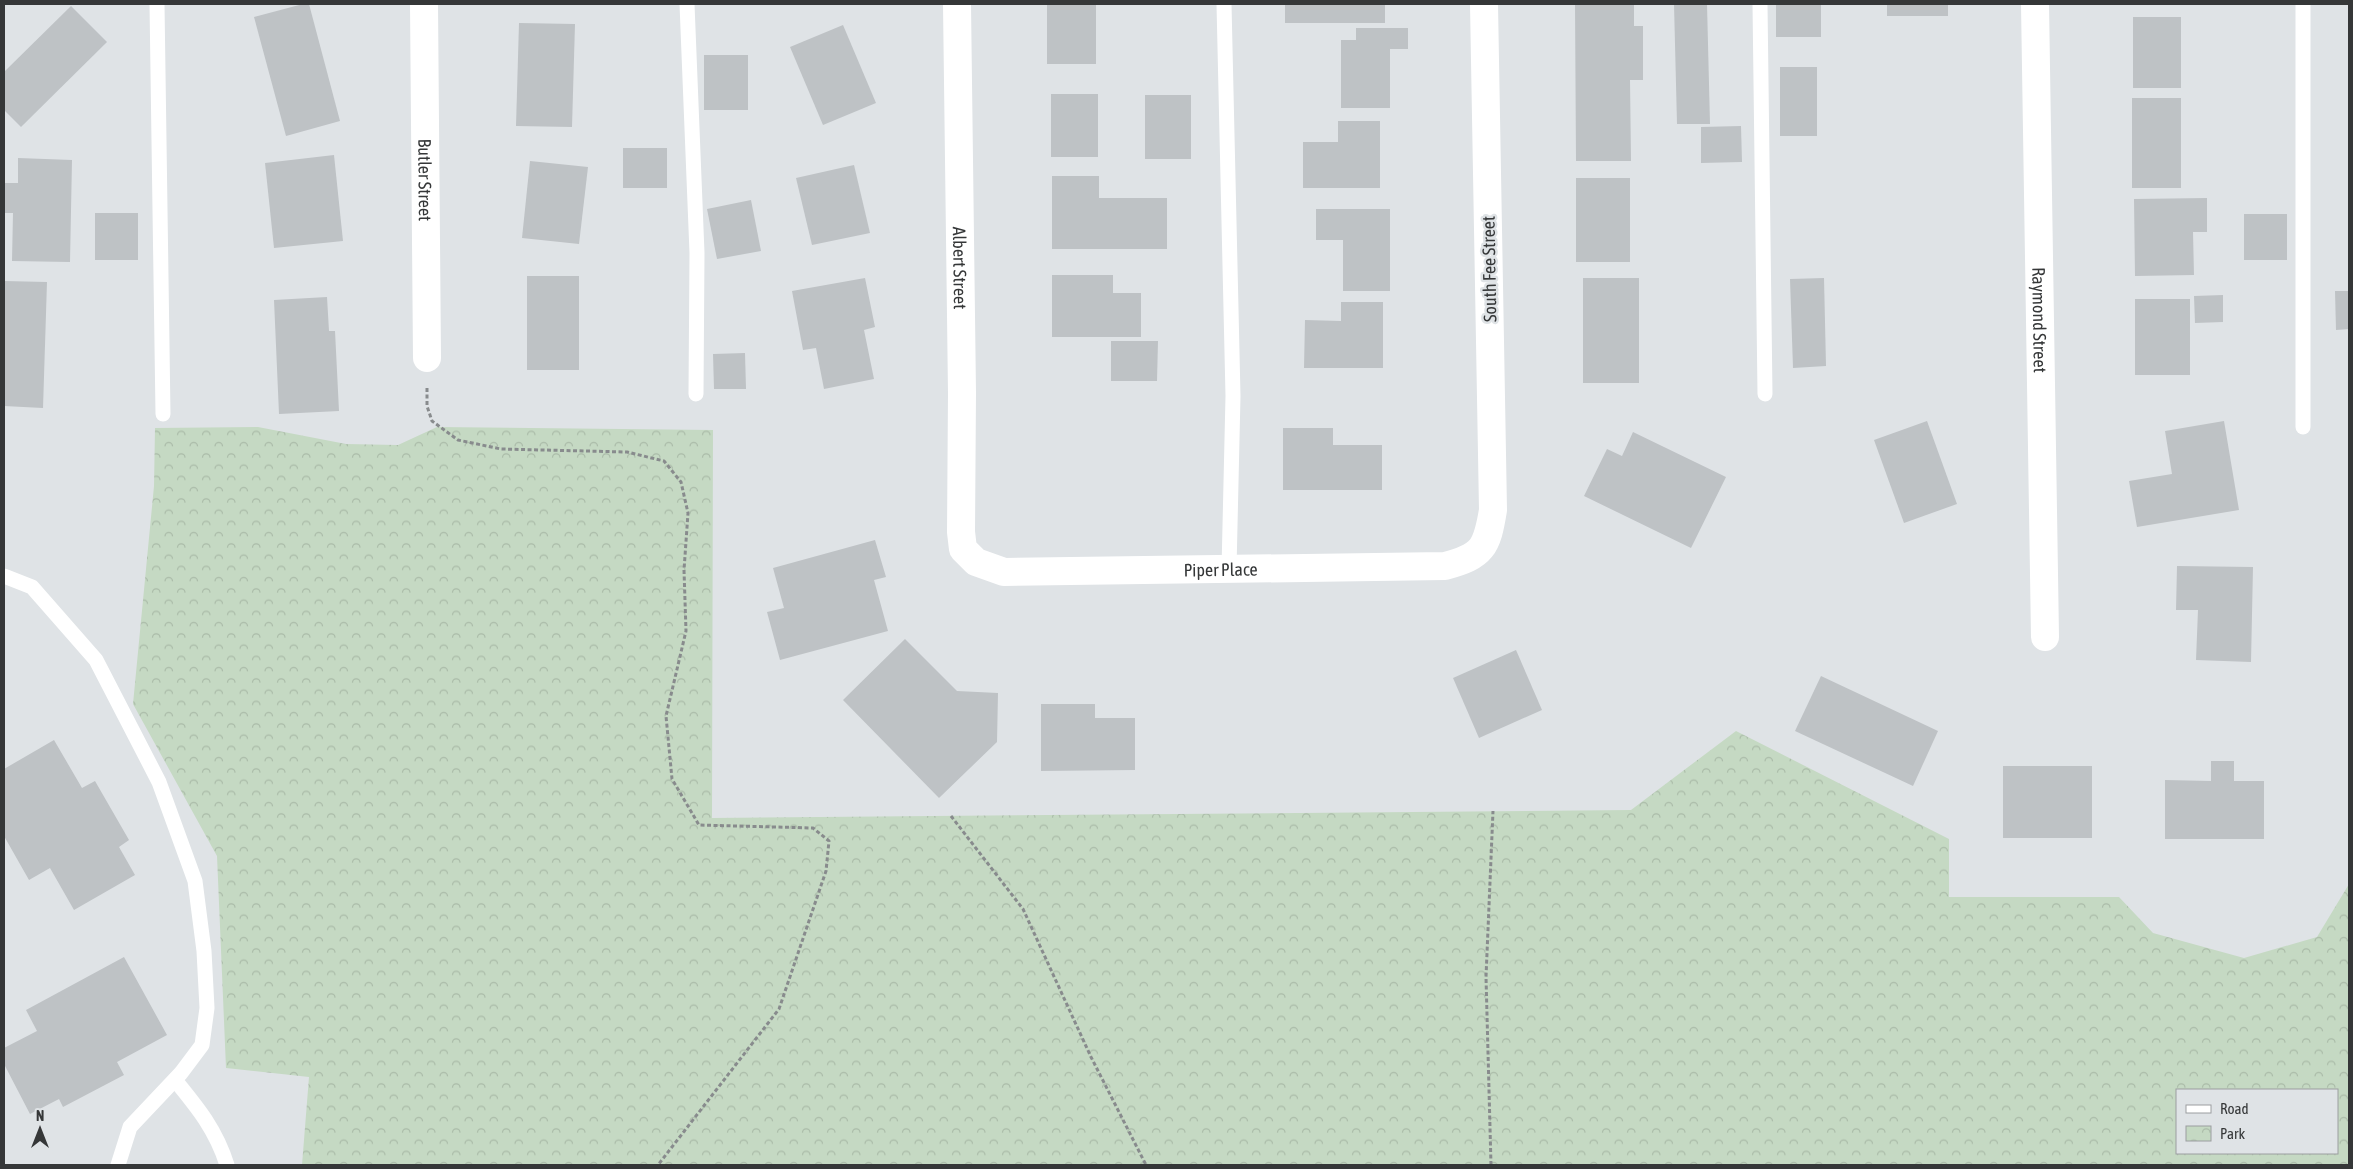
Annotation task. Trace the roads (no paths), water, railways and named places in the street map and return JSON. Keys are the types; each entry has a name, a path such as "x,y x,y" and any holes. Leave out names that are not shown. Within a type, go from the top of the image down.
{"street":[{"name":"Butler Street","path":"424,4 426,358"},
{"name":"Albert Street","path":"958,4 962,393 961,532"},
{"name":"South Fee Street","path":"1484,4 1493,510 1489,534"},
{"name":"Raymond Street","path":"2035,4 2045,637"},
{"name":"Piper Place","path":"961,532 963,549 976,562 1004,572 1445,566 1468,560 1482,548 1489,534"}],"lane":[{"path":"157,4 163,414"},
{"path":"687,4 696,253 696,394"},
{"path":"1224,4 1233,396 1229,569"},
{"path":"1760,4 1765,394"},
{"path":"2303,4 2303,427"},
{"path":"4,576 32,587 96,660 158,782 195,881 204,951 207,1008 202,1045 175,1080 130,1127 118,1165"},
{"path":"175,1080 204,1115 220,1142 227,1165"}]}
